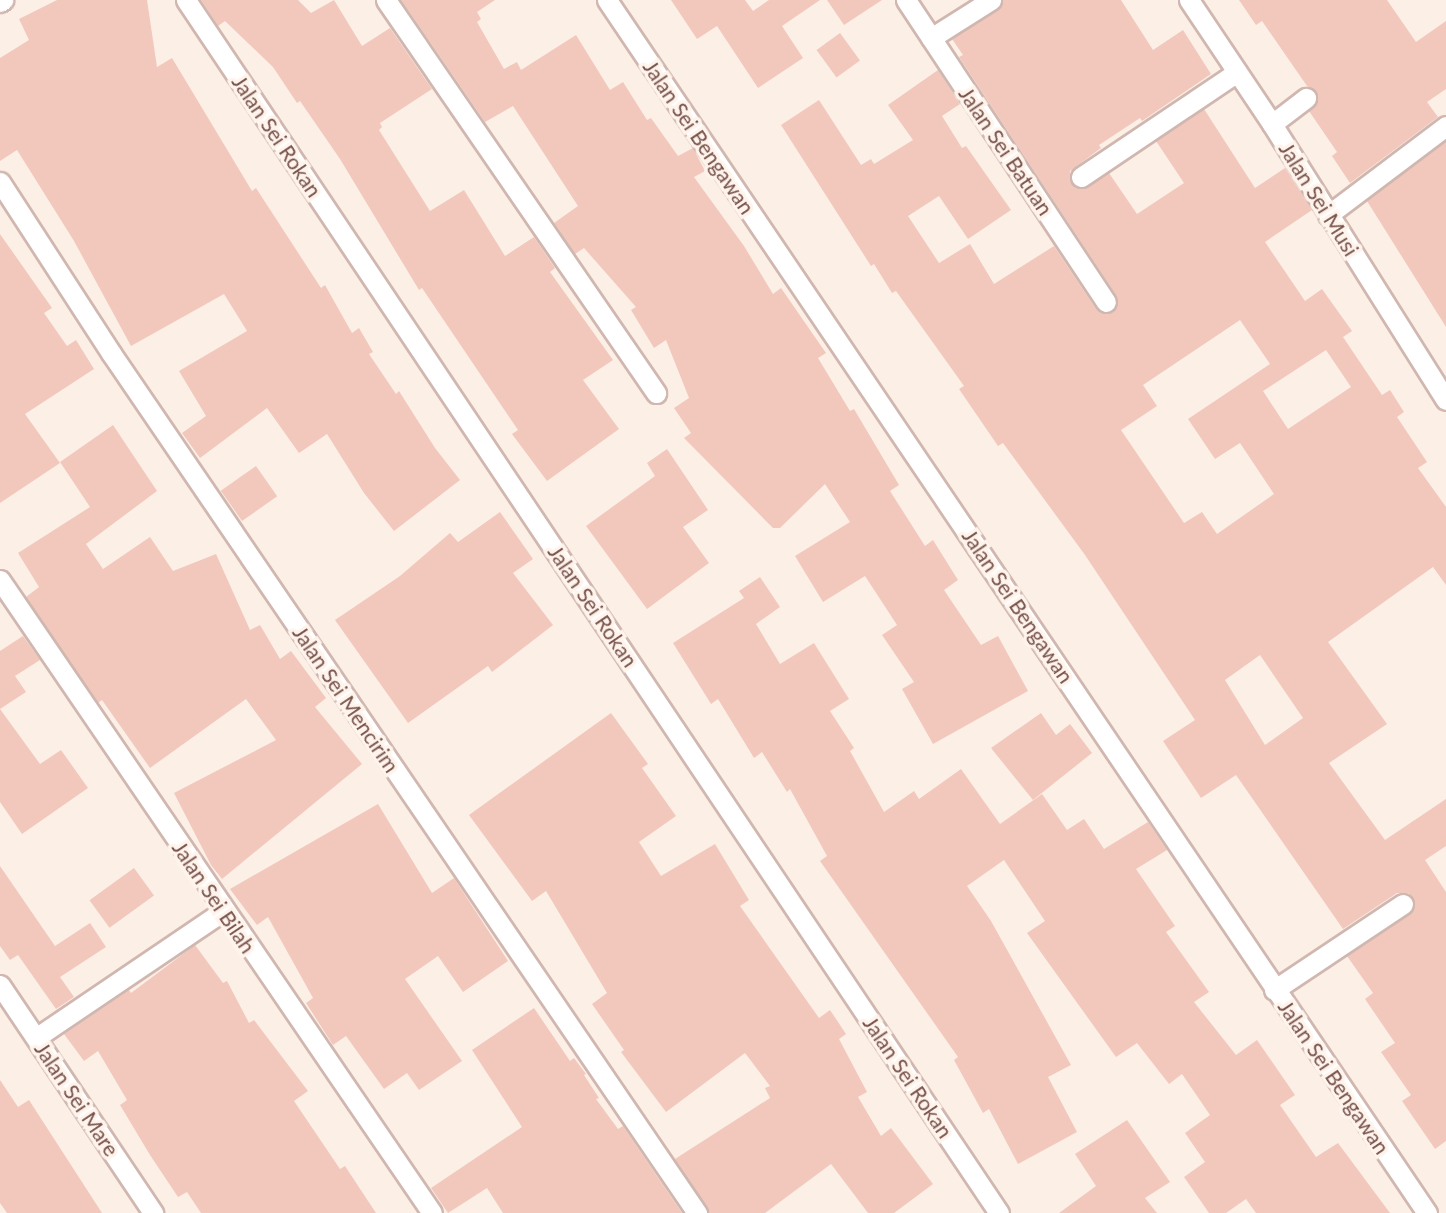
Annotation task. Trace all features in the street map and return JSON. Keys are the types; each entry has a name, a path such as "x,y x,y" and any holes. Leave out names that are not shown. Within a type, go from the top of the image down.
{"street":[{"name":"Jalan Sei Rokan","path":"186,0 999,1213"},
{"path":"386,0 656,393"},
{"name":"Jalan Sei Bengawan","path":"607,0 1427,1213"},
{"name":"Jalan Sei Batuan","path":"906,0 1106,302"},
{"path":"931,38 991,0"},
{"name":"Jalan Sei Musi","path":"1189,0 1272,124 1446,400"},
{"path":"1081,177 1237,72"},
{"path":"1272,124 1306,99"},
{"path":"1328,215 1446,126"},
{"name":"Jalan Sei Mencirim","path":"0,182 111,353 697,1213"},
{"name":"Jalan Sei Bilah","path":"0,580 223,911 432,1213"},
{"path":"1274,990 1403,904"},
{"path":"37,1037 223,911"},
{"name":"Jalan Sei Mare","path":"0,985 153,1213"}],"building":[{"path":"57,0 147,0 157,67 172,58 252,191 256,188 321,288 325,285 352,333 359,328 373,352 369,354 396,394 399,391 435,448 460,480 394,531 364,493 327,434 299,453 267,408 200,458 182,433 206,416 179,371 247,331 224,294 131,346 74,241 17,150 0,161 0,58 29,40 19,19"},
{"path":"201,0 298,0 311,13 334,0 362,46 390,28 432,89 380,123 382,127 379,130 430,211 464,190 505,256 534,237 555,268 550,272 613,360 583,380 619,429 547,481 512,434 518,430 422,288 419,290 340,159 300,101 297,103 273,67 225,21 218,26"},
{"path":"401,0 495,0 477,12 481,19 477,22 504,69 517,62 521,70 576,35 610,90 623,82 647,120 651,118 678,156 693,148 705,171 694,177 744,246 773,294 781,288 826,353 818,358 850,411 854,409 899,485 890,491 925,546 933,540 958,580 944,590 981,645 998,636 1028,691 933,744 902,689 914,682 882,635 897,625 865,576 823,602 795,556 850,522 825,484 780,528 773,528 684,438 691,433 674,408 689,398 666,340 654,348 631,310 636,307 584,248 575,254 554,223 578,206 513,106 485,122"},
{"path":"671,0 745,0 753,11 769,0 820,0 782,26 803,58 758,88 717,26 697,39"},
{"path":"827,0 882,0 844,25"},
{"path":"1003,0 1121,0 1153,50 1183,30 1211,74 1142,121 1140,118 1099,145 1101,148 1070,171 1071,183 1083,189 1109,173 1137,214 1184,183 1156,141 1204,109 1255,188 1285,168 1312,210 1265,242 1305,301 1322,289 1352,331 1343,337 1382,395 1390,390 1404,412 1397,417 1427,462 1418,468 1446,507 1446,585 1433,567 1328,642 1387,724 1329,763 1385,840 1446,799 1446,846 1425,860 1446,892 1446,1141 1435,1149 1402,1101 1411,1095 1381,1052 1395,1043 1365,999 1373,993 1347,956 1410,914 1414,909 1413,898 1408,893 1397,893 1343,929 1236,775 1201,798 1163,741 1195,720 1085,555 1003,443 998,446 959,389 964,386 896,291 892,293 874,264 871,266 781,125 819,100 861,165 871,159 874,164 913,140 888,105 938,70 960,104 942,116 962,148 966,146 1011,210 968,239 939,196 908,216 939,263 970,244 994,284 1054,246 1096,309 1101,313 1112,313 1117,307 1116,295 959,57 963,55 952,39 998,10","holes":["1240,320 1270,364 1188,419 1215,459 1240,443 1274,494 1217,534 1202,512 1184,523 1121,430 1157,406 1143,385","1326,350 1351,387 1288,429 1263,391","1260,655 1303,718 1265,745 1225,680"]},
{"path":"1239,0 1387,0 1416,42 1446,21 1446,89 1427,102 1438,117 1350,183 1332,156 1337,152 1309,111 1317,102 1316,91 1307,86 1262,21 1256,25"},
{"path":"840,33 860,61 837,78 817,50"},
{"path":"1446,141 1446,327 1367,201"},
{"path":"0,234 52,308 44,313 67,346 76,340 94,369 25,414 60,463 0,503"},
{"path":"113,425 157,491 86,544 103,569 150,537 173,571 216,554 250,630 260,625 280,659 291,651 326,698 315,707 362,764 222,879 211,865 174,793 276,740 246,699 150,768 102,700 98,703 26,597 39,587 18,553 90,507 60,462"},
{"path":"667,449 708,510 683,527 709,563 647,609 586,526 655,476 647,463"},
{"path":"256,466 277,496 242,521 221,491"},
{"path":"500,512 533,559 513,573 553,625 492,672 488,666 408,723 335,620 400,576 450,533 458,542"},
{"path":"760,577 780,607 756,624 780,664 814,643 849,699 830,711 854,748 850,751 884,812 914,791 919,799 961,769 1000,824 1042,794 1067,830 1084,819 1104,849 1148,822 1167,850 1136,869 1175,926 1166,932 1209,992 1194,1002 1236,1055 1257,1040 1295,1095 1280,1105 1316,1157 1338,1143 1390,1213 1256,1213 1246,1199 1226,1213 1209,1213 1184,1177 1205,1162 1185,1133 1210,1115 1182,1074 1169,1084 1137,1043 1116,1057 1027,933 1045,921 1004,860 967,886 991,921 1071,1065 1048,1077 1077,1132 1018,1164 989,1109 983,1113 954,1060 958,1057 820,861 827,856 790,789 787,792 762,752 754,758 718,699 711,704 673,643 744,598 739,591"},
{"path":"23,636 40,660 15,676 26,692 0,709 0,651"},
{"path":"0,709 40,764 61,750 88,788 22,834 0,802"},
{"path":"611,713 648,764 642,768 676,816 639,842 661,876 715,844 749,900 740,906 819,1018 830,1010 846,1034 839,1039 867,1092 858,1097 881,1136 891,1128 933,1184 894,1213 868,1213 831,1164 765,1213 709,1213 675,1159 770,1098 765,1088 770,1086 745,1053 666,1112 621,1052 624,1050 592,1004 607,993 546,891 532,901 469,815"},
{"path":"1041,713 1056,735 1070,724 1092,753 1033,800 991,748"},
{"path":"378,804 432,893 454,878 508,961 463,992 438,956 405,979 462,1061 419,1090 407,1073 384,1089 346,1036 333,1045 306,1003 313,998 268,917 257,925 230,889"},
{"path":"0,866 55,946 90,923 106,947 60,977 74,997 56,1009 18,955 10,960 0,946"},
{"path":"134,868 154,896 109,928 90,900"},
{"path":"195,945 223,983 227,981 249,1023 254,1020 308,1091 294,1101 340,1169 345,1166 376,1213 201,1213 187,1192 178,1197 150,1155 120,1105 127,1100 98,1051 84,1061 64,1034 129,990 131,993"},
{"path":"534,1008 570,1061 574,1058 586,1074 584,1075 599,1098 596,1099 618,1129 623,1126 682,1213 503,1213 487,1188 448,1213 431,1188 522,1127 472,1050"},
{"path":"0,1080 18,1107 29,1100 102,1213 7,1213 0,1203"},
{"path":"1127,1120 1170,1182 1145,1198 1157,1213 1059,1213 1096,1186 1075,1154"}]}
